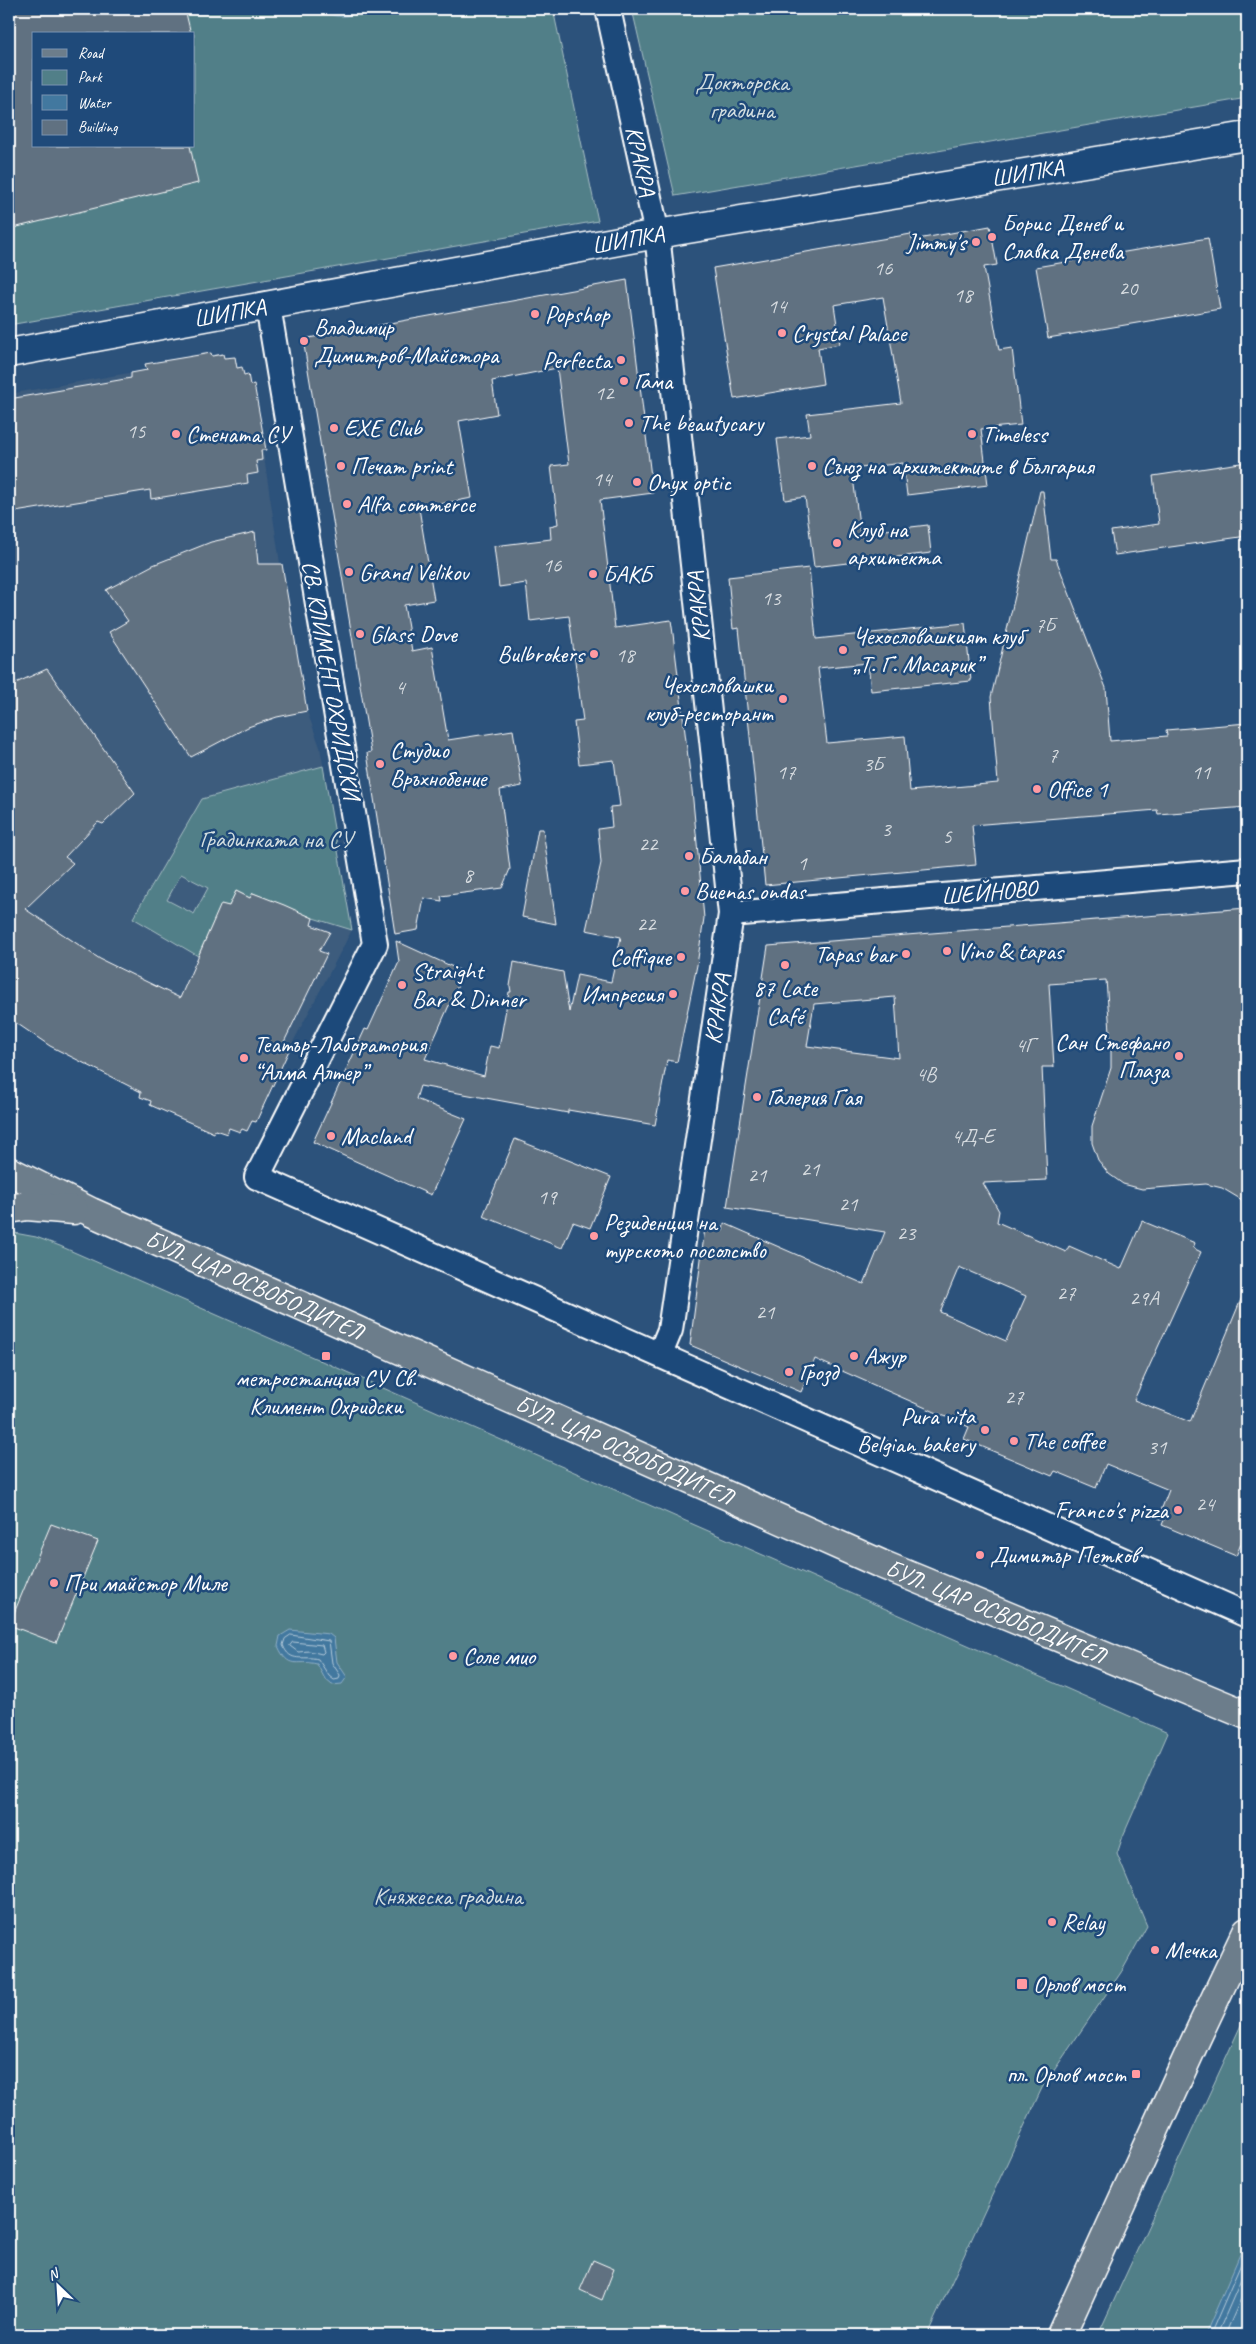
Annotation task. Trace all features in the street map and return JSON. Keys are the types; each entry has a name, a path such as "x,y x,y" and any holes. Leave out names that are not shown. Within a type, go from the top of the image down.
{"main road":[{"name":"БУЛ. ЦАР ОСВОБОДИТЕЛ","path":"9,1171 91,1212 881,1564 1247,1715"},
{"path":"9,1209 27,1206 91,1212"},
{"path":"1061,2335 1247,1931"}],"street":[{"name":"КРАКРА","path":"608,9 657,234 731,914 670,1330 660,1354"},
{"name":"ШИПКА","path":"9,353 657,234 1247,136"},
{"name":"СВ. КЛИМЕНТ ОХРИДСКИ","path":"268,306 375,944 257,1177 660,1354"},
{"name":"ШЕЙНОВО","path":"731,914 1247,870"},
{"path":"660,1354 1247,1615"}],"shaded area":[{"path":"211,353 212,356 223,354 224,358 235,357 237,368 242,367 244,375 248,374 250,384 254,384 266,450 263,450 280,563 282,564 307,711 320,747 352,930 291,1046 256,1122 252,1121 247,1131 242,1129 240,1132 230,1128 227,1134 215,1130 214,1133 150,1105 151,1101 140,1097 140,1091 50,1046 9,1018 9,394 146,370 145,364"}],"green space":[{"path":"9,9 553,9 598,221 9,325"},
{"name":"Докторска градина","path":"632,9 1247,9 1247,98 675,196"},
{"name":"Градинката на СУ","path":"323,766 352,930 313,918 253,893 250,898 236,891 229,906 221,905 198,956 133,918 202,799","holes":["181,874 208,888 194,914 167,900"]},
{"name":"Княжеска градина","path":"9,1232 36,1237 60,1246 1168,1733 1117,1854 1147,1926 1122,1971 1042,2088 927,2335 9,2335"},
{"path":"1247,2012 1247,2335 1098,2335"}],"water":[{"path":"319,9 364,9 347,16 336,16"},
{"path":"290,1630 329,1634 334,1638 337,1662 347,1677 342,1684 332,1685 325,1679 317,1664 294,1662 286,1659 278,1646 280,1636"},
{"path":"1247,2238 1247,2335 1205,2335"}],"building":[{"path":"9,9 185,9 191,32 32,32 32,148 190,148 198,183 9,229"},
{"path":"990,226 997,265 984,267 999,350 1012,348 1021,425 981,429 988,485 907,495 903,463 852,469 860,533 928,525 931,553 814,567 805,497 785,500 777,439 810,435 807,414 901,403 883,297 834,305 840,344 818,348 823,384 734,399 713,268 911,234 912,240"},
{"path":"1208,238 1220,309 1048,338 1036,267"},
{"path":"627,280 653,493 600,500 615,628 671,620 673,634 692,790 704,918 697,965 677,1062 667,1060 655,1125 568,1110 568,1113 420,1086 416,1099 466,1119 431,1195 313,1142 365,1029 368,1030 399,962 396,941 464,972 425,1059 484,1076 490,1046 499,1048 509,992 511,992 510,986 514,962 563,972 569,1012 577,975 611,982 621,937 586,930 601,863 598,829 612,827 610,807 620,806 614,760 579,764 574,722 583,721 569,616 530,621 526,583 499,587 494,546 551,539 550,526 558,524 551,466 569,464 557,368 492,381 497,414 459,421 472,498 419,508 434,600 404,605 412,651 432,647 448,740 513,730 522,786 500,790 510,869 502,888 441,896 442,901 424,898 418,930 395,934 367,753 371,752 303,339"},
{"path":"211,353 212,356 223,354 224,358 235,357 237,368 242,367 244,375 248,374 250,385 254,384 266,450 261,450 262,460 256,461 258,473 247,475 248,483 151,499 150,490 9,513 9,399 131,378 131,373 147,370 145,364"},
{"path":"1247,462 1247,536 1115,555 1111,531 1159,524 1153,476"},
{"path":"1040,491 1043,491 1051,559 1056,559 1106,688 1110,741 1167,736 1166,730 1247,723 1247,807 1158,814 1157,810 972,825 976,865 765,885 739,628 733,629 728,577 809,568 816,639 965,623 971,681 871,691 868,663 818,668 827,743 905,736 910,791 998,783 991,697"},
{"path":"255,532 258,564 282,564 307,711 277,717 248,727 191,757 109,632 128,621 106,590 153,565 211,542"},
{"path":"47,669 135,793 103,824 98,822 65,857 73,863 25,909 100,959 180,998 221,904 229,906 236,891 250,898 253,893 284,905 313,918 311,925 330,932 319,951 327,954 284,1042 291,1046 256,1122 252,1121 247,1131 242,1129 240,1132 229,1128 227,1134 215,1130 214,1133 150,1105 151,1101 140,1097 141,1092 50,1046 9,1018 9,686"},
{"path":"538,829 543,829 556,924 522,917"},
{"path":"1247,908 1247,1203 1222,1188 1206,1184 1142,1189 1123,1184 1109,1174 1098,1160 1092,1143 1092,1126 1111,1068 1106,980 1049,984 1054,1067 1042,1067 1047,1180 983,1183 999,1211 997,1222 1066,1252 1069,1246 1121,1269 1142,1221 1195,1243 1193,1248 1201,1252 1134,1400 1190,1422 1247,1285 1247,1529 1236,1556 1162,1525 1164,1520 1158,1518 1169,1490 1106,1464 1096,1488 1055,1471 1052,1476 964,1439 969,1427 815,1359 801,1392 690,1345 705,1228 723,1231 724,1223 864,1284 885,1232 727,1207 768,946","holes":["895,997 899,1058 807,1046 814,1004","959,1267 1026,1296 1006,1341 940,1312"]},
{"path":"515,1139 611,1177 590,1228 573,1222 562,1248 483,1216"},
{"name":"При майстор Миле","path":"51,1524 98,1541 56,1643 9,1625"},
{"path":"593,2260 614,2269 602,2300 580,2290"}],"place":[{"name":"Борис Денев и Славка Денева","path":"992,237"},
{"name":"Jimmy's","path":"976,242"},
{"name":"Popshop","path":"535,314"},
{"name":"Crystal Palace","path":"782,333"},
{"name":"Владимир Димитров-Майстора","path":"304,341"},
{"name":"Perfecta","path":"621,360"},
{"name":"Гама","path":"624,381"},
{"name":"The beautycary","path":"629,423"},
{"name":"EXE Club","path":"334,428"},
{"name":"Стената СУ","path":"176,434"},
{"name":"Timeless","path":"972,434"},
{"name":"Печат print","path":"341,466"},
{"name":"Съюз на архитектите в България","path":"812,466"},
{"name":"Onyx optic","path":"637,482"},
{"name":"Alfa commerce","path":"347,504"},
{"name":"Клуб на архитекта","path":"837,543"},
{"name":"Grand Velikov","path":"349,572"},
{"name":"БАКБ","path":"593,574"},
{"name":"Glass Dove","path":"360,634"},
{"name":"Чехословашкият клуб „Т. Г. Масарик”","path":"843,650"},
{"name":"Bulbrokers","path":"594,654"},
{"name":"Чехословашки клуб-ресторант","path":"783,699"},
{"name":"Студио Връхнобение","path":"380,764"},
{"name":"Office 1","path":"1037,789"},
{"name":"Балабан","path":"689,856"},
{"name":"Buenas ondas","path":"685,891"},
{"name":"Vino & tapas","path":"947,951"},
{"name":"Tapas bar","path":"906,954"},
{"name":"Coffique","path":"681,957"},
{"name":"87 Late Café","path":"785,965"},
{"name":"Straight Bar & Dinner","path":"402,985"},
{"name":"Импресия","path":"673,994"},
{"name":"Сан Стефано Плаза","path":"1179,1056"},
{"name":"Театър-Лаборатория “Алма Алтер”","path":"244,1058"},
{"name":"Галерия Гая","path":"757,1097"},
{"name":"Macland","path":"331,1136"},
{"name":"Резиденция на турското посолство","path":"594,1236"},
{"name":"метростанция СУ Св. Климент Охридски","path":"326,1356"},
{"name":"Ажур","path":"854,1356"},
{"name":"Грозд","path":"789,1372"},
{"name":"Pura vita Belgian bakery","path":"985,1430"},
{"name":"The coffee","path":"1014,1441"},
{"name":"Franco's pizza","path":"1178,1510"},
{"name":"Димитър Петков","path":"980,1555"},
{"name":"При майстор Миле","path":"54,1583"},
{"name":"Соле мио","path":"453,1656"},
{"name":"Relay","path":"1052,1922"},
{"name":"Мечка","path":"1155,1950"},
{"name":"Орлов мост","path":"1022,1984"},
{"name":"пл. Орлов мост","path":"1136,2074"}]}
